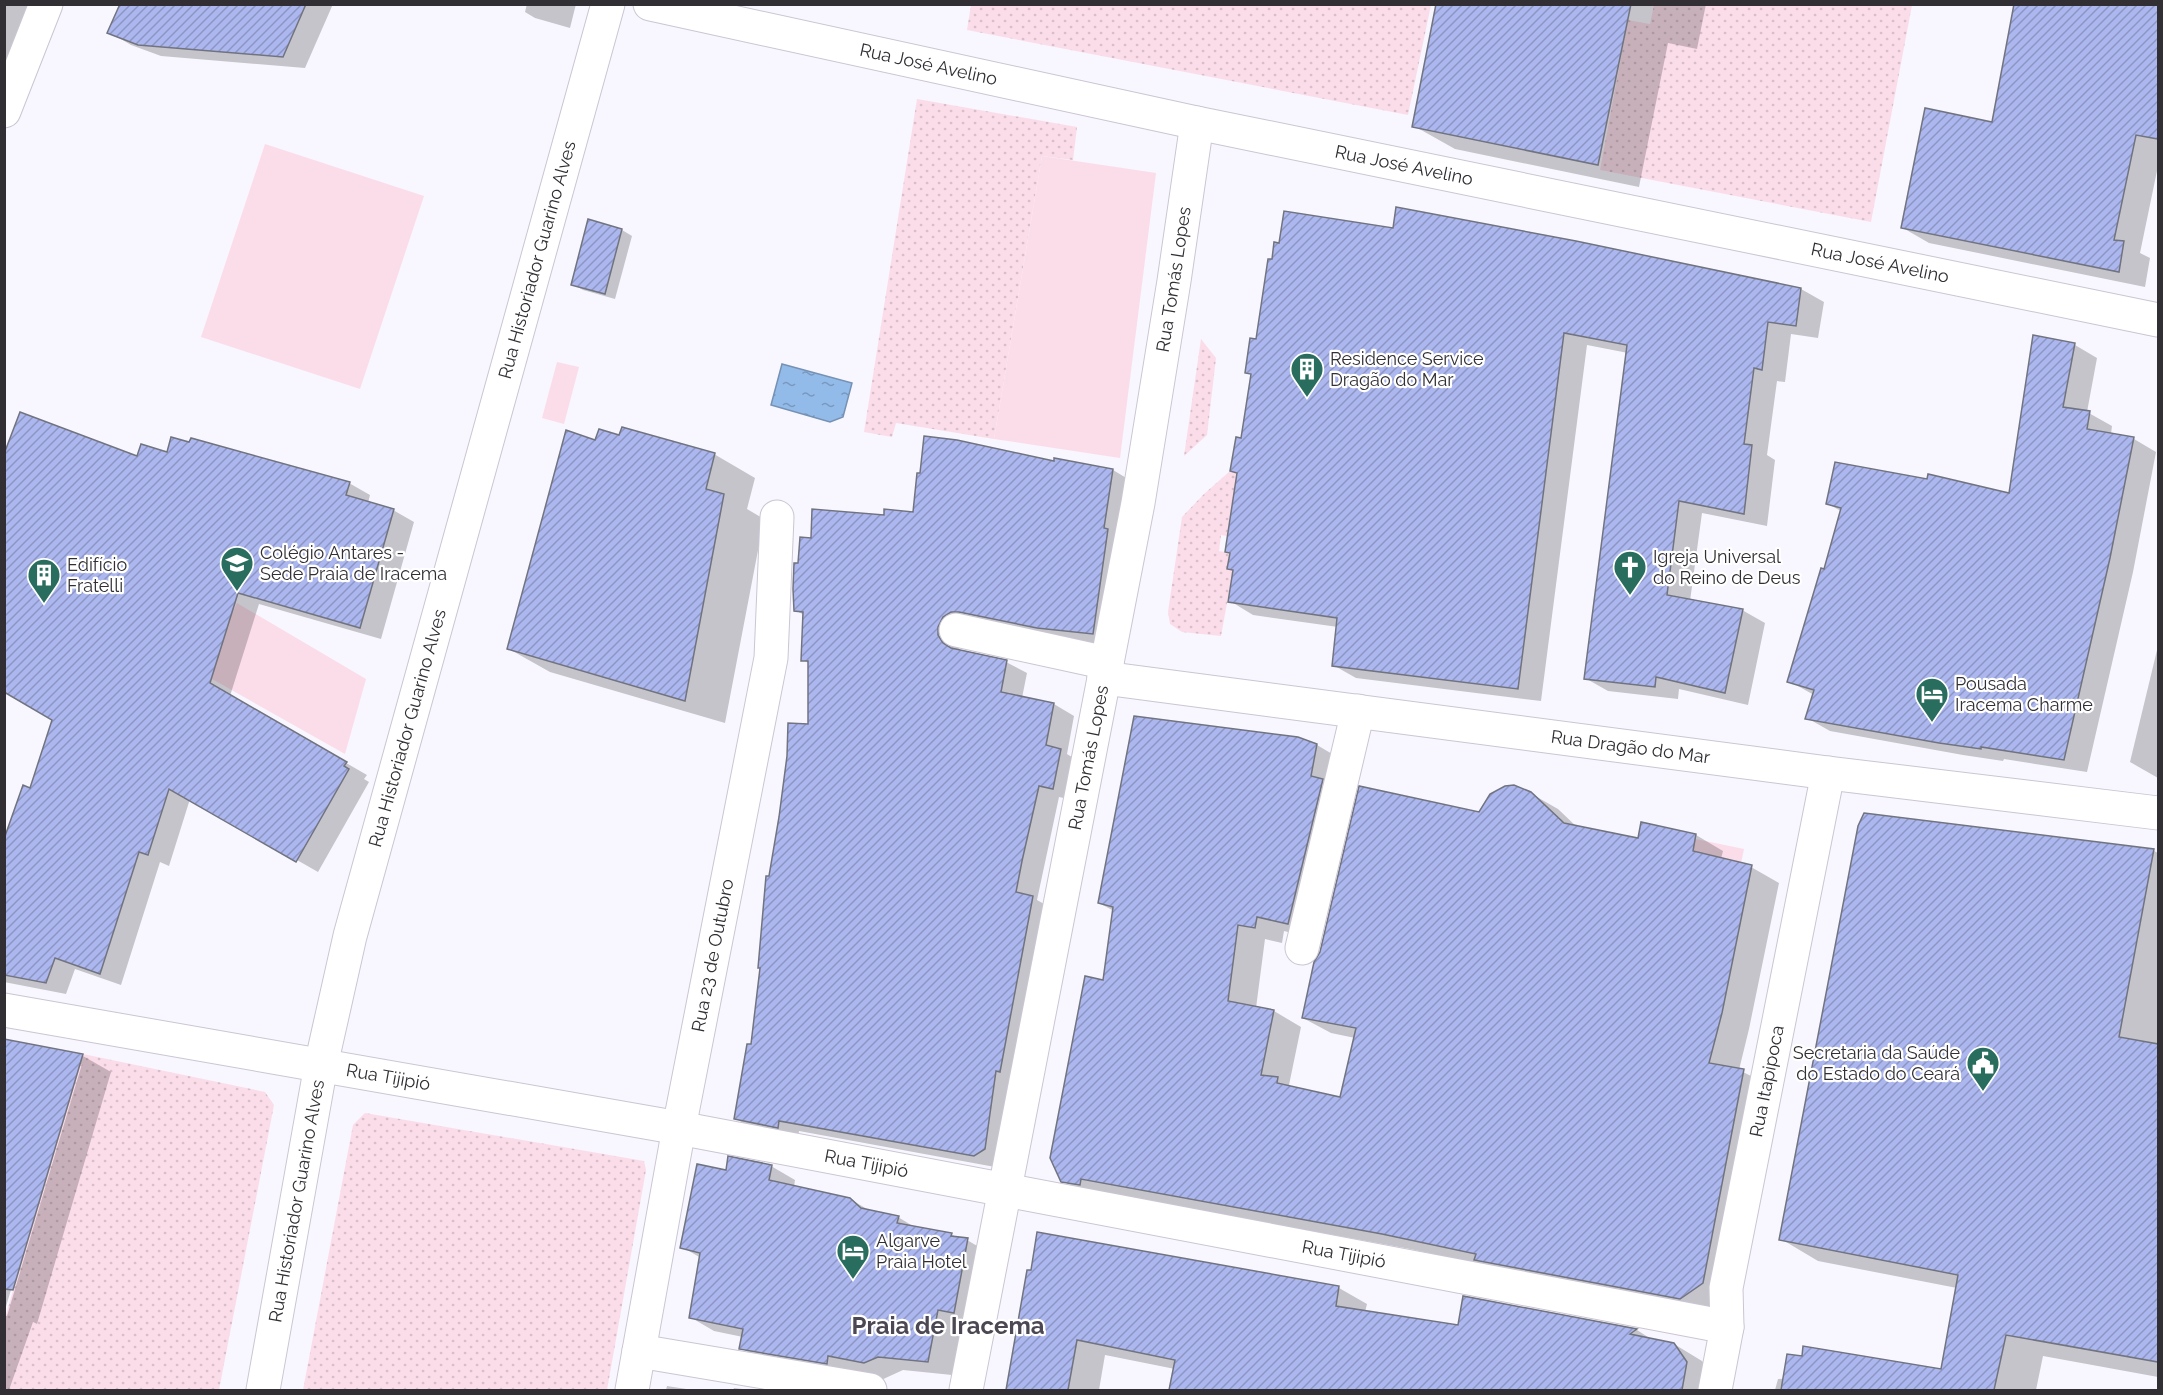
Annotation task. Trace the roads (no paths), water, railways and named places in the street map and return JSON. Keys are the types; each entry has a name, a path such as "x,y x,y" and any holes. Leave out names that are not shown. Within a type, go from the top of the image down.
{"street":[{"path":"5,107 46,4"},
{"name":"Rua Historiador Guarino Alves","path":"263,1390 321,1065 350,936 608,4"},
{"name":"Rua José Avelino","path":"650,4 1197,123 2158,320"},
{"name":"Rua Tomás Lopes","path":"966,1390 1106,671 1153,410 1197,123"},
{"name":"Rua 23 de Outubro","path":"632,1390 679,1128 771,658 777,517"},
{"name":"Rua Dragão do Mar","path":"956,630 1106,671 1358,711 1828,773 2158,813"},
{"path":"1302,948 1358,711"},
{"name":"Rua Itapipoca","path":"1715,1390 1727,1327 1726,1288 1828,773"},
{"name":"Rua Tijipió","path":"4,1010 679,1128 1727,1327"},
{"path":"639,1351 870,1390"}],"water":[{"path":"782,364 852,383 843,417 830,422 771,405"}],"place":[{"name":"Residence Service Dragão do Mar","path":"1307,398"},
{"name":"Colégio Antares - Sede Praia de Iracema","path":"237,592"},
{"name":"Igreja Universal do Reino de Deus","path":"1630,596"},
{"name":"Edifício Fratelli","path":"44,604"},
{"name":"Pousada Iracema Charme","path":"1932,723"},
{"name":"Secretaria da Saúde do Estado do Ceará","path":"1983,1092"},
{"name":"Algarve Praia Hotel","path":"853,1280"}],"district":[{"name":"Praia de Iracema","path":"948,1326"}]}
